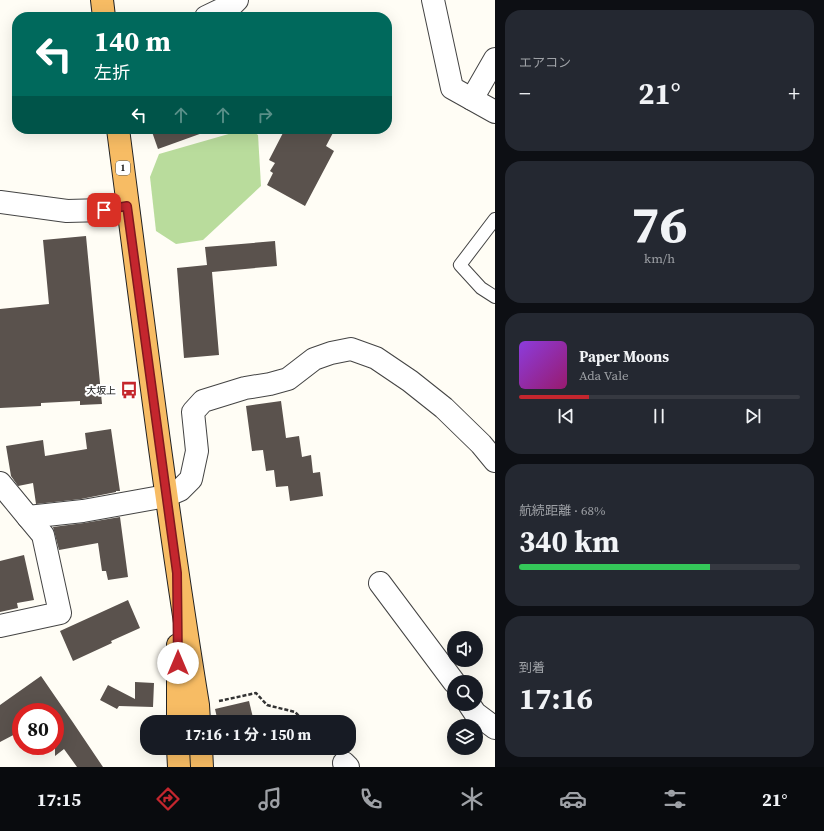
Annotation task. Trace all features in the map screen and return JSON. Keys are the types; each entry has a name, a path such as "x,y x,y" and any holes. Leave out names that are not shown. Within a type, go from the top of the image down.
{"highway":[{"path":"102,0 103,12"},
{"name":"1","path":"119,134 166,496 199,714"},
{"name":"1","path":"177,573 178,715"},
{"path":"178,755 179,767"},
{"path":"201,755 202,767"}],"street":[{"path":"217,12 234,4 237,0"},
{"path":"433,0 452,88 495,112"},
{"path":"472,99 495,59"},
{"path":"0,202 67,211 104,210 127,206"},
{"path":"28,517 83,510 166,496 180,490 191,479 197,451 193,412 203,401 245,388 270,384 288,379 314,359 331,353 351,349 376,358 410,381 444,408 481,444 495,461"},
{"path":"0,483 43,535 60,613 0,626"},
{"path":"380,583 449,675"},
{"path":"474,711 495,728"}],"lane":[{"path":"495,219 460,265 481,288 495,297"}],"path":[{"path":"199,714 256,693 267,705 295,712 298,715"}],"green space":[{"path":"229,134 256,134 258,135 261,186 203,240 176,244 156,231 150,177 159,154"}],"building":[{"path":"153,134 200,134 158,149"},
{"path":"282,134 332,134 326,146 334,151 305,206 267,185 273,173 270,171 275,163 269,160"},
{"path":"86,236 102,404 80,405 80,401 41,403 41,406 0,408 0,309 49,304 43,240"},
{"path":"275,241 277,266 212,272 219,355 184,358 177,268 207,265 205,247"},
{"path":"281,401 286,438 299,436 302,457 311,455 313,473 320,472 323,496 290,501 288,486 276,487 274,470 266,471 263,450 252,451 246,406"},
{"path":"111,429 120,491 81,499 36,504 33,483 18,486 11,476 6,446 43,440 45,456 87,449 85,433"},
{"path":"120,517 128,577 108,580 106,571 102,571 98,543 59,550 53,527"},
{"path":"24,555 34,600 17,603 18,608 0,612 0,561"},
{"path":"128,600 140,628 73,661 60,631"},
{"path":"41,676 59,703 12,703 12,736 0,742 0,705"},
{"path":"135,682 154,683 153,707 119,706 117,709 100,700 108,685 135,699"},
{"path":"249,701 252,715 216,715 215,709"},
{"path":"64,710 103,767 77,767 64,749"}],"place":[{"name":"大坂上","path":"129,390"}],"route":[{"path":"104,210 127,206 177,573 178,663"}]}
